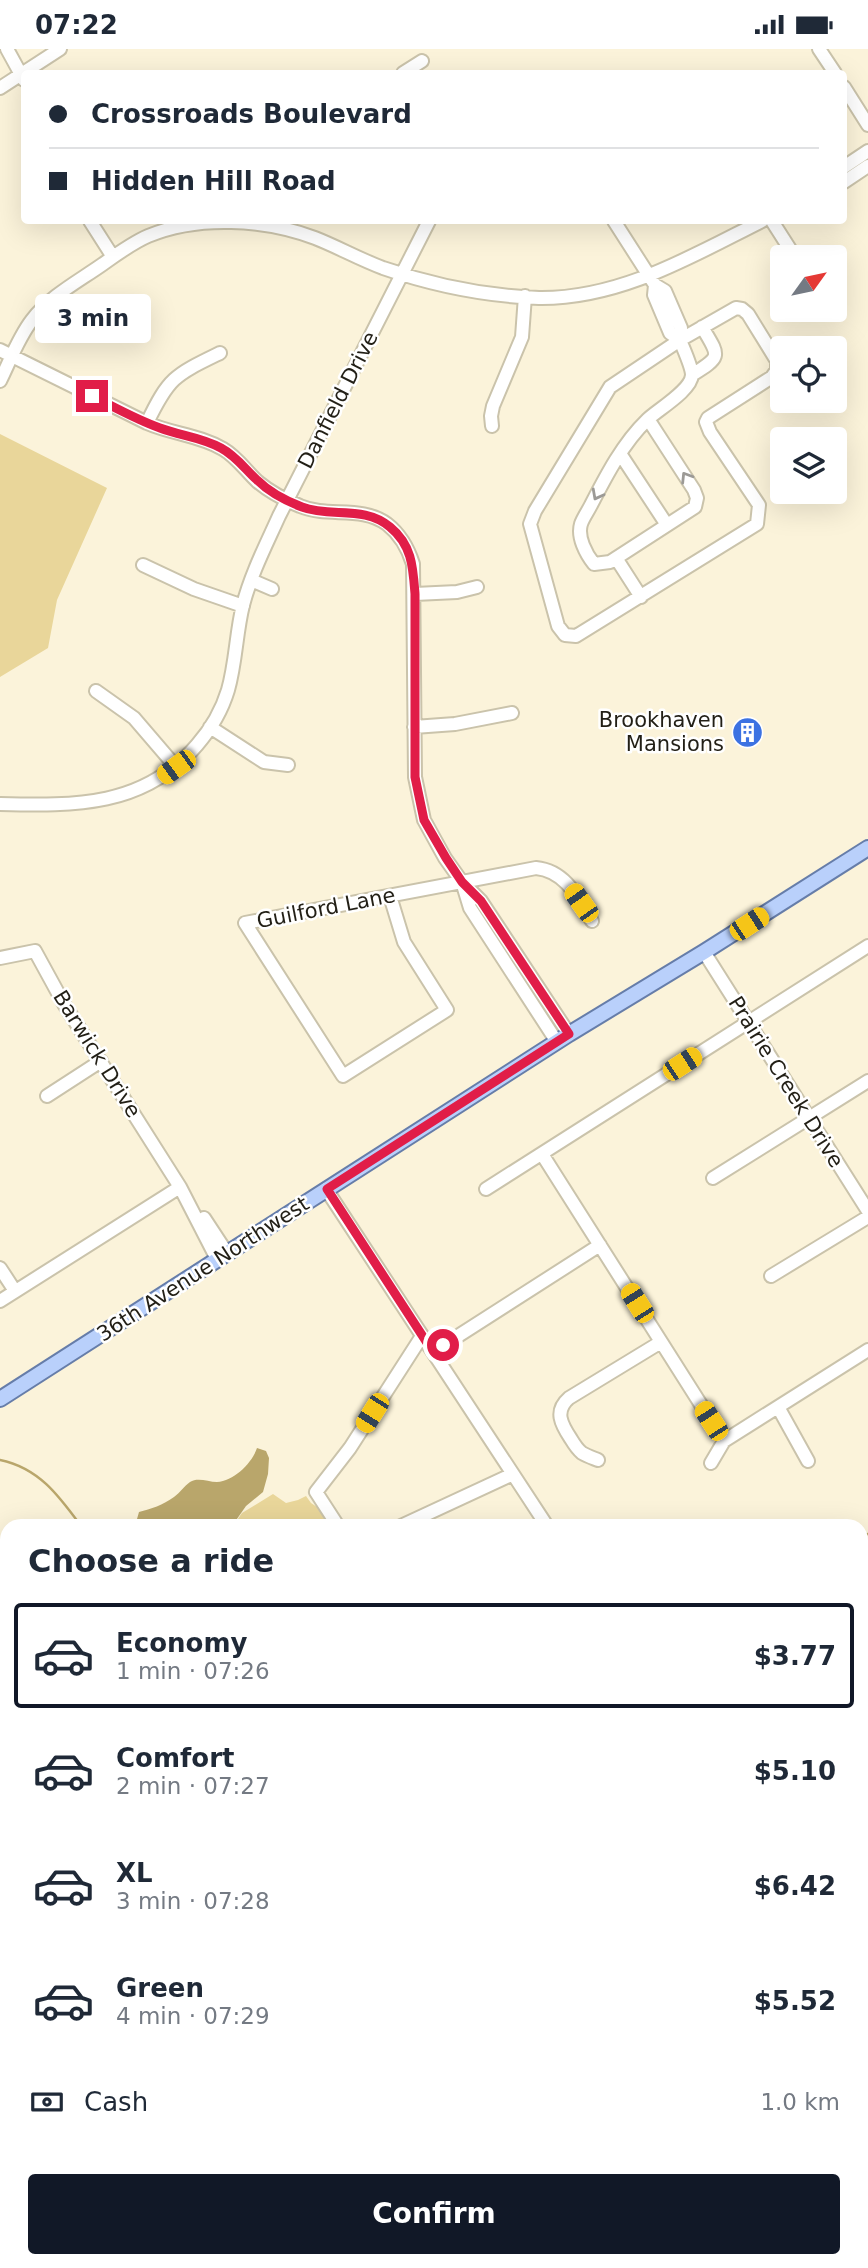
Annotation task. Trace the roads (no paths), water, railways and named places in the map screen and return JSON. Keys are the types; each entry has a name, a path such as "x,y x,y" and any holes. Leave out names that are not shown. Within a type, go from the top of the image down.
{"main road":[{"name":"36th Avenue Northwest","path":"0,1399 563,1038 868,848"}],"street":[{"path":"8,49 21,73"},
{"path":"32,70 60,49"},
{"path":"819,49 833,70"},
{"path":"408,70 422,61"},
{"path":"0,88 21,78"},
{"path":"847,92 868,125"},
{"path":"847,165 868,151"},
{"path":"847,180 868,166"},
{"path":"92,224 113,257"},
{"path":"0,381 38,312 137,242 159,232 202,224"},
{"path":"257,224 301,233 382,267 445,285 526,296 562,297 584,295 652,280 756,224"},
{"name":"Danfield Drive","path":"0,804 100,801 141,789 176,767 210,727 228,692 243,606 251,580 287,500 427,224"},
{"path":"616,224 652,280 654,295 670,333 680,340 692,375 690,381 670,402 648,419 632,436 580,526 587,556 594,564 601,565 616,558 695,507 697,498 648,419"},
{"path":"774,224 787,245"},
{"path":"492,426 493,406 522,337 526,296"},
{"path":"736,308 742,309 748,314 777,361 777,370 772,377 708,418 706,422 759,505 757,524 576,636 565,635 558,626 530,524 548,488 610,387 680,340 736,308"},
{"path":"692,375 716,358 715,348 702,327"},
{"path":"0,350 147,423 205,439 237,459 263,485 287,500 322,512 363,514 387,524 400,536 413,564 415,777 420,806 432,837 462,882 470,908 563,1038"},
{"path":"147,423 171,381 184,371 220,353"},
{"path":"621,455 667,525"},
{"path":"616,558 641,597"},
{"path":"143,565 194,589 243,606"},
{"path":"251,580 272,589"},
{"path":"415,594 457,592 477,587"},
{"path":"96,691 134,718 176,767"},
{"path":"414,727 455,724 512,713"},
{"path":"210,727 264,762 288,765"},
{"name":"Guilford Lane","path":"390,897 404,942 447,1010 343,1076 245,923 537,868 559,874 592,921"},
{"path":"486,1189 868,946"},
{"name":"Barwick Drive","path":"0,958 35,951 64,1003 222,1256"},
{"name":"Prairie Creek Drive","path":"704,952 868,1214"},
{"path":"47,1096 101,1061"},
{"path":"713,1178 868,1081"},
{"path":"542,1154 724,1441"},
{"path":"0,1301 180,1187"},
{"path":"327,1189 542,1519"},
{"path":"771,1276 868,1214"},
{"path":"433,1352 600,1245"},
{"path":"0,1268 15,1291"},
{"path":"334,1519 316,1492 350,1448 422,1336"},
{"path":"598,1460 583,1453 564,1428 559,1416 562,1405 569,1398 661,1342"},
{"path":"711,1464 724,1441 868,1350"},
{"path":"778,1407 808,1461"},
{"path":"416,1519 513,1474"}],"waterway":[{"path":"0,1460 37,1476 56,1494 76,1519"}],"place":[{"name":"Brookhaven Mansions","path":"747,732"}]}
